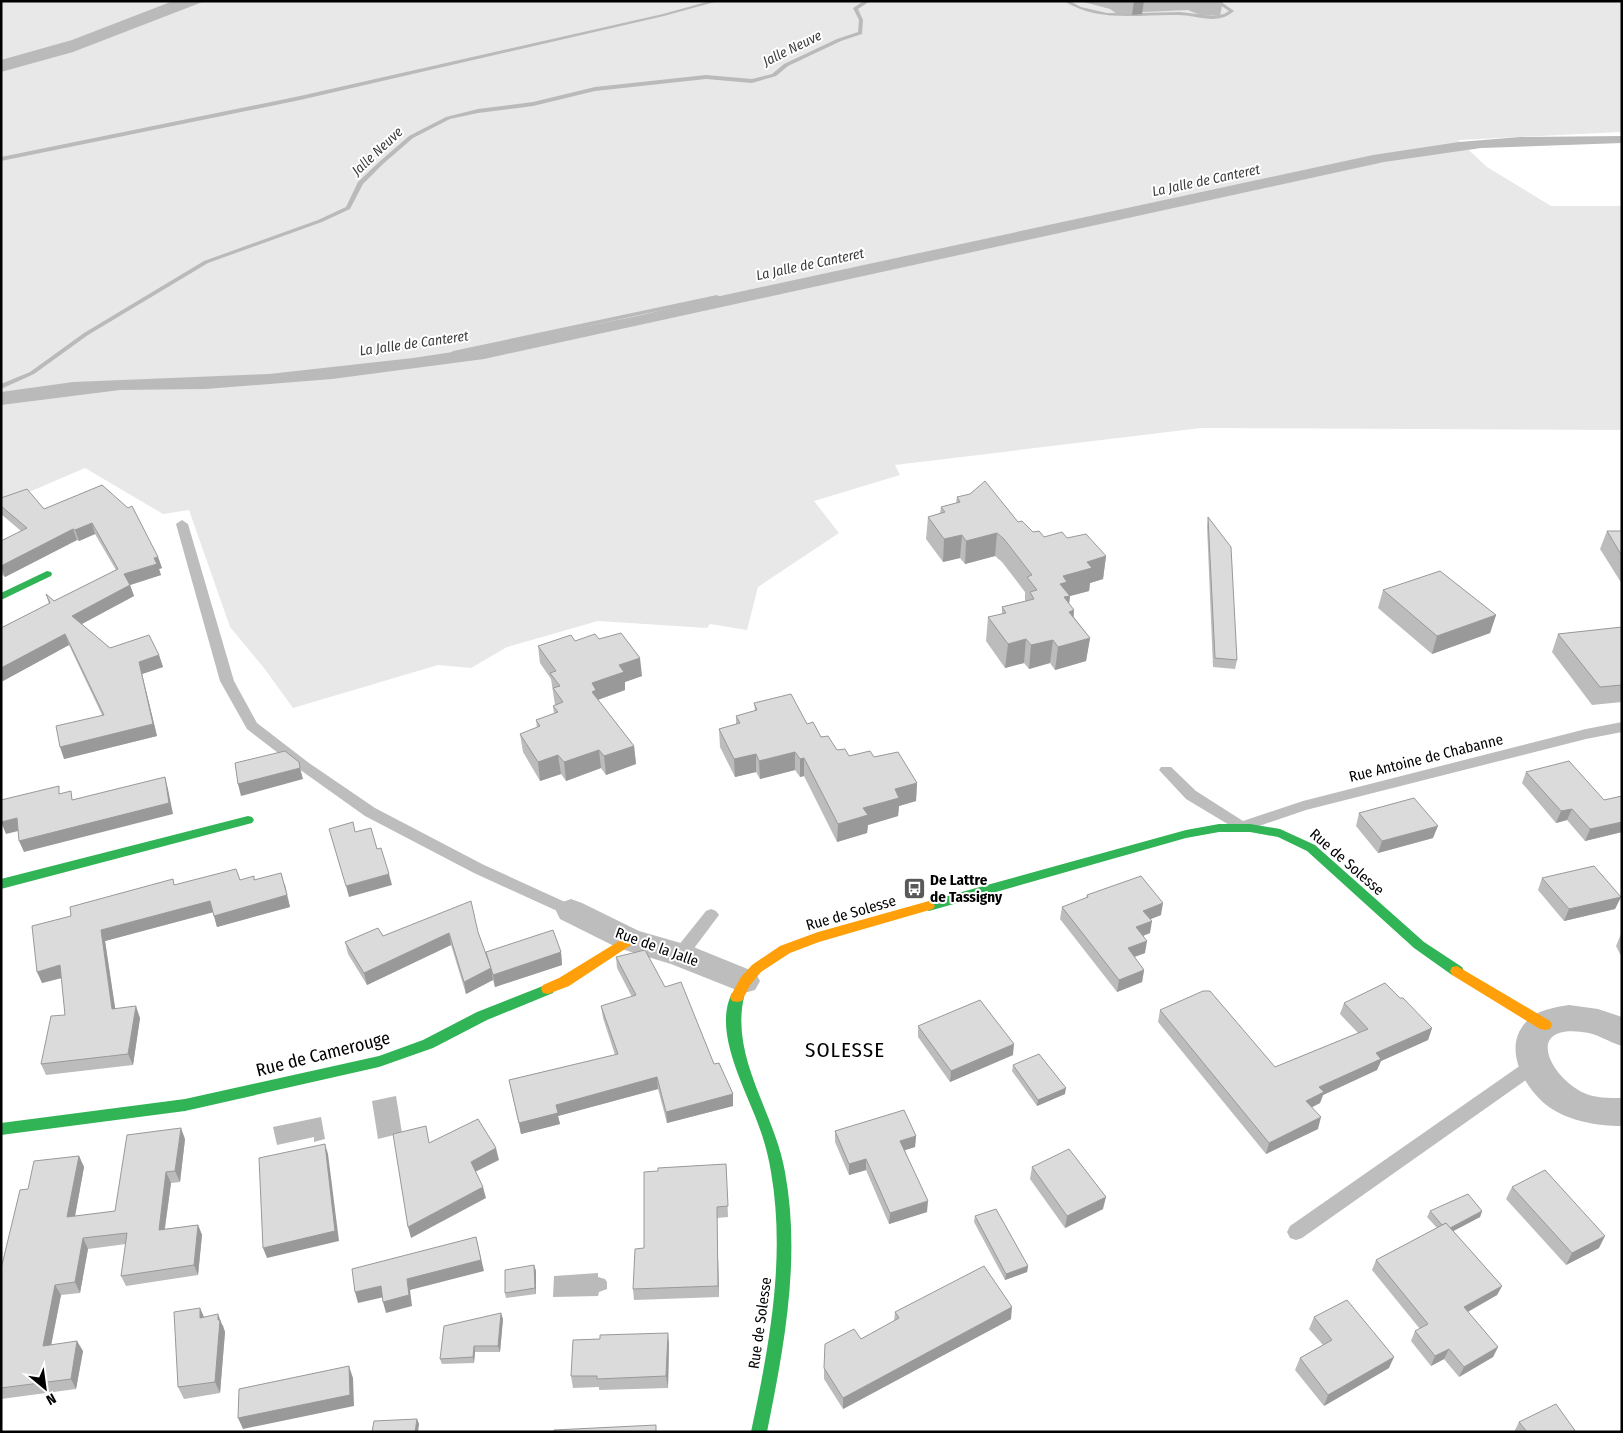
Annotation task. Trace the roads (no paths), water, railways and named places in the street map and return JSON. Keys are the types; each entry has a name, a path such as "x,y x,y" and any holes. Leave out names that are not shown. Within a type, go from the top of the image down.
{"street":[{"path":"1,597 47,574"},
{"path":"1,884 248,820"},
{"name":"Rue de Solesse","path":"759,1432 779,1316 785,1237 779,1182 768,1136 738,1043 733,1016 744,981 752,971 773,955 795,944 1186,834 1220,827 1241,826 1279,832 1295,838 1311,848 1419,945 1451,967 1504,997 1545,1025"},
{"name":"Rue de la Jalle","path":"571,911 629,940 680,955 744,981"},
{"name":"Rue de Camerouge","path":"1,1129 185,1105 379,1061 428,1044 482,1016 564,982 629,940"},
{"path":"1622,1033 1597,1021 1577,1018 1560,1019 1545,1025 1535,1036 1531,1050 1534,1065 1542,1079 1554,1092 1588,1110 1607,1113 1622,1112"}],"lane":[{"path":"182,524 227,681 252,726 304,766 370,812 479,869 571,911"},
{"name":"Rue Antoine de Chabanne","path":"1241,826 1303,806 1622,727"},
{"path":"1166,770 1191,795 1241,826"},
{"path":"680,955 711,915"},
{"path":"1296,1232 1534,1065"}],"waterway":[{"path":"1,159 300,98 664,15 716,1"},
{"name":"Jalle Neuve","path":"1,387 32,373 86,334 206,262 320,221 348,208 360,183 381,163 411,137 448,118 478,111 533,104 595,89 706,77 752,81 774,75 786,65 839,40 860,33 861,20 855,8 868,1"},
{"path":"1066,1 1079,8 1093,12 1122,15 1187,13 1213,18 1226,15 1232,11 1216,1"},
{"name":"La Jalle de Canteret","path":"453,353 717,297"}],"place":[{"name":"De Lattre de Tassigny","path":"914,889"}],"district":[{"name":"SOLESSE","path":"845,1050"}]}
